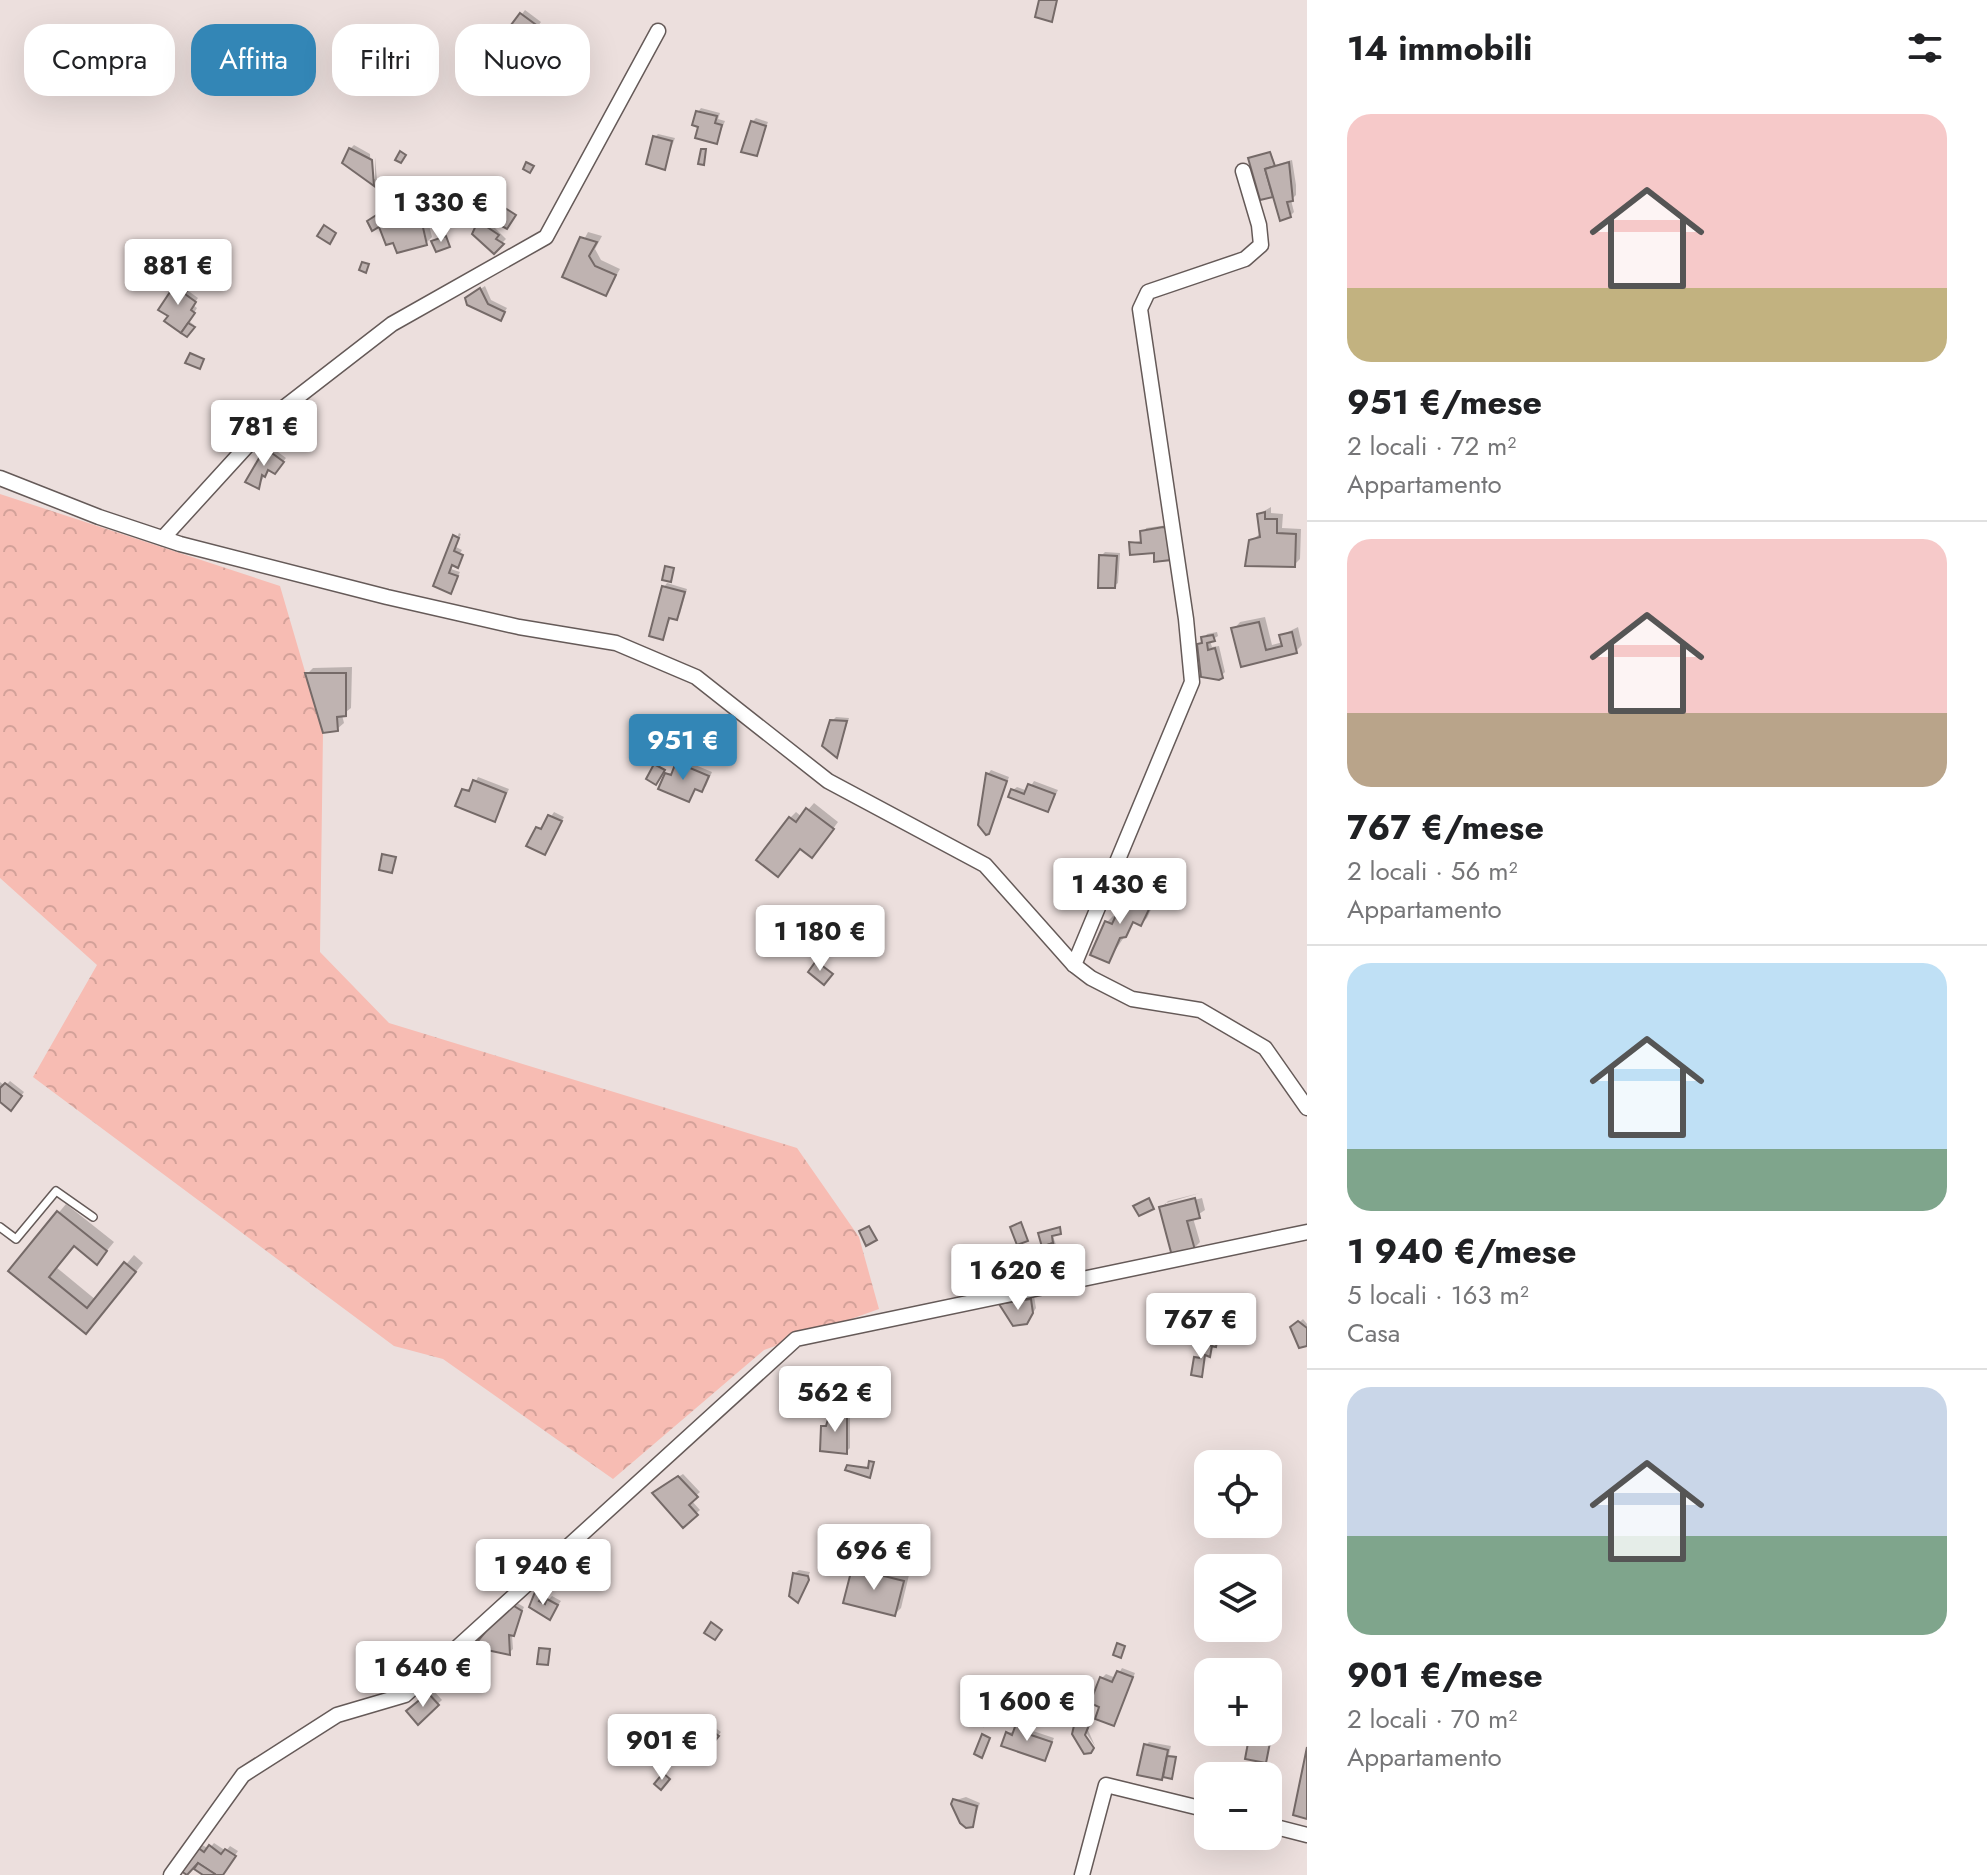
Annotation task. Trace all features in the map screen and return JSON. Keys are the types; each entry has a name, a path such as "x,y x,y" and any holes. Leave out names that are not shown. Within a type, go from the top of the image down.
{"street":[{"path":"163,538 277,413 392,324 546,237 658,31"},
{"path":"1074,965 1192,682 1186,619 1140,309 1148,292 1245,259 1261,245 1259,225 1243,171"},
{"path":"0,478 99,517 163,538 387,597 519,627 616,643 696,677 828,781 985,865 1074,965 1091,978 1132,999 1200,1010 1265,1048 1307,1108"},
{"path":"171,1875 243,1775 337,1715 405,1695 796,1339 1307,1232"},
{"path":"1082,1875 1106,1785 1194,1807"},
{"path":"1282,1829 1307,1835"}],"lane":[{"path":"0,1227 16,1239 56,1191 93,1217"}],"green space":[{"path":"0,494 280,586 323,733 320,952 389,1023 797,1148 859,1237 879,1309 764,1350 613,1479 443,1359 394,1346 33,1077 97,965 0,878"}],"building":[{"path":"1039,0 1057,0 1052,22 1035,17"},
{"path":"520,13 535,24 512,24"},
{"path":"696,111 717,116 715,123 722,125 717,144 695,138 698,127 692,125"},
{"path":"751,121 766,126 757,156 741,152"},
{"path":"653,136 672,141 665,170 646,164"},
{"path":"349,148 372,160 374,186 342,163"},
{"path":"701,149 706,149 704,165 698,164"},
{"path":"400,151 406,155 401,163 395,160"},
{"path":"1270,152 1275,166 1265,169 1273,197 1260,200 1248,158"},
{"path":"526,162 534,166 530,173 523,169"},
{"path":"1289,162 1293,201 1287,202 1291,217 1280,221 1265,169"},
{"path":"505,208 516,215 507,229 496,223"},
{"path":"378,214 385,215 388,220 414,217 422,223 427,245 397,253 393,243 386,245 379,227 372,231 367,221"},
{"path":"478,221 499,235 496,239 504,244 494,254 472,234"},
{"path":"324,225 336,233 330,244 317,236"},
{"path":"446,236 450,247 436,252 431,241"},
{"path":"580,237 597,242 589,256 595,266 616,275 606,296 562,277"},
{"path":"362,262 369,264 366,273 359,270"},
{"path":"172,264 179,268 164,288 158,284"},
{"path":"178,280 189,288 185,294 196,302 191,310 195,313 181,333 164,321 168,316 158,310"},
{"path":"480,288 488,304 505,312 501,321 467,305 465,298"},
{"path":"188,323 195,327 187,337 181,333"},
{"path":"190,353 204,359 200,369 185,363"},
{"path":"265,448 284,462 275,474 268,470 265,477 262,475 259,489 245,482"},
{"path":"1265,512 1265,519 1277,519 1277,533 1296,534 1295,567 1245,566 1249,540 1260,537 1257,514"},
{"path":"1168,529 1171,560 1154,562 1154,553 1130,555 1129,542 1141,543 1140,531"},
{"path":"453,535 459,538 454,551 463,555 458,568 452,565 449,573 458,576 451,594 433,586"},
{"path":"1099,555 1117,556 1115,588 1098,588"},
{"path":"665,566 674,568 671,582 662,580"},
{"path":"662,586 685,592 677,620 669,618 663,640 649,636"},
{"path":"1259,622 1266,650 1282,646 1279,635 1292,632 1297,653 1241,667 1231,628"},
{"path":"1213,635 1215,641 1207,643 1208,650 1215,648 1223,678 1219,680 1201,677 1197,644 1202,643 1201,637"},
{"path":"305,673 346,673 346,716 337,717 338,731 323,733"},
{"path":"830,720 847,721 837,758 822,746"},
{"path":"676,762 709,776 702,792 695,789 689,802 658,789 665,773 671,775"},
{"path":"654,764 665,770 656,785 646,779"},
{"path":"986,773 1007,781 989,834 986,835 978,825"},
{"path":"473,780 506,793 495,822 455,806 462,789 469,791"},
{"path":"1028,784 1055,794 1048,812 1008,797 1011,789 1024,794"},
{"path":"806,808 834,829 812,858 800,849 778,877 756,860 789,817 796,822"},
{"path":"548,815 562,821 545,855 526,846 536,827 541,829"},
{"path":"382,854 396,857 392,873 379,870"},
{"path":"1127,892 1152,903 1141,926 1133,922 1126,937 1120,938 1109,963 1090,955 1105,921 1112,924"},
{"path":"816,961 833,974 824,985 808,972"},
{"path":"5,1083 22,1096 11,1111 0,1102 0,1088"},
{"path":"1149,1198 1154,1209 1139,1216 1133,1206"},
{"path":"1195,1198 1200,1218 1187,1221 1195,1250 1172,1256 1159,1207"},
{"path":"57,1211 107,1251 97,1265 74,1246 49,1277 87,1308 124,1262 136,1272 86,1334 8,1271"},
{"path":"1021,1222 1028,1241 1017,1245 1010,1227"},
{"path":"869,1226 877,1240 866,1246 859,1231"},
{"path":"1060,1227 1061,1234 1052,1236 1053,1243 1042,1247 1038,1233"},
{"path":"1053,1243 1063,1276 1050,1280 1048,1271 1041,1273 1034,1249"},
{"path":"1031,1299 1033,1313 1027,1324 1013,1326 999,1304"},
{"path":"1200,1310 1222,1314 1216,1347 1182,1341 1185,1326 1197,1328"},
{"path":"1298,1321 1307,1328 1307,1346 1299,1348 1290,1327"},
{"path":"1203,1344 1212,1346 1210,1357 1205,1355 1202,1377 1191,1375 1194,1357 1201,1358"},
{"path":"830,1412 847,1412 847,1454 820,1451 821,1426 826,1426"},
{"path":"869,1461 874,1462 870,1478 845,1470 847,1465 868,1468"},
{"path":"678,1476 698,1497 689,1505 698,1515 683,1528 652,1493"},
{"path":"852,1568 904,1581 895,1616 843,1603"},
{"path":"793,1573 808,1576 809,1580 798,1603 789,1596"},
{"path":"535,1592 542,1596 539,1601 545,1604 547,1599 558,1605 550,1620 529,1607"},
{"path":"509,1603 522,1611 514,1636 509,1635 510,1655 473,1647"},
{"path":"711,1622 722,1630 715,1640 704,1633"},
{"path":"1117,1643 1125,1646 1121,1658 1113,1655"},
{"path":"539,1648 550,1649 548,1665 537,1664"},
{"path":"1117,1671 1133,1677 1114,1726 1095,1719 1099,1707 1090,1703 1100,1677 1112,1682"},
{"path":"428,1693 439,1705 418,1725 406,1711"},
{"path":"976,1713 986,1716 983,1726 973,1722"},
{"path":"1086,1715 1092,1718 1085,1735 1094,1748 1091,1753 1084,1754 1072,1734 1076,1717 1084,1720"},
{"path":"698,1722 719,1736 710,1747 702,1740 686,1760 674,1750"},
{"path":"1016,1724 1032,1730 1031,1735 1052,1742 1045,1761 1001,1746 1006,1732 1012,1735"},
{"path":"982,1734 990,1738 982,1758 974,1754"},
{"path":"1144,1744 1168,1750 1162,1780 1137,1775"},
{"path":"1247,1746 1269,1746 1266,1762 1245,1759"},
{"path":"1307,1747 1307,1819 1293,1815"},
{"path":"1167,1756 1176,1757 1172,1779 1163,1777"},
{"path":"663,1773 670,1779 661,1790 654,1784"},
{"path":"953,1799 977,1806 973,1827 966,1828 960,1823 951,1804"},
{"path":"194,1845 204,1852 209,1845 221,1854 225,1849 236,1856 223,1875 216,1875 198,1863 187,1875 178,1869"},
{"path":"198,1863 215,1875 203,1875 194,1869"}]}
